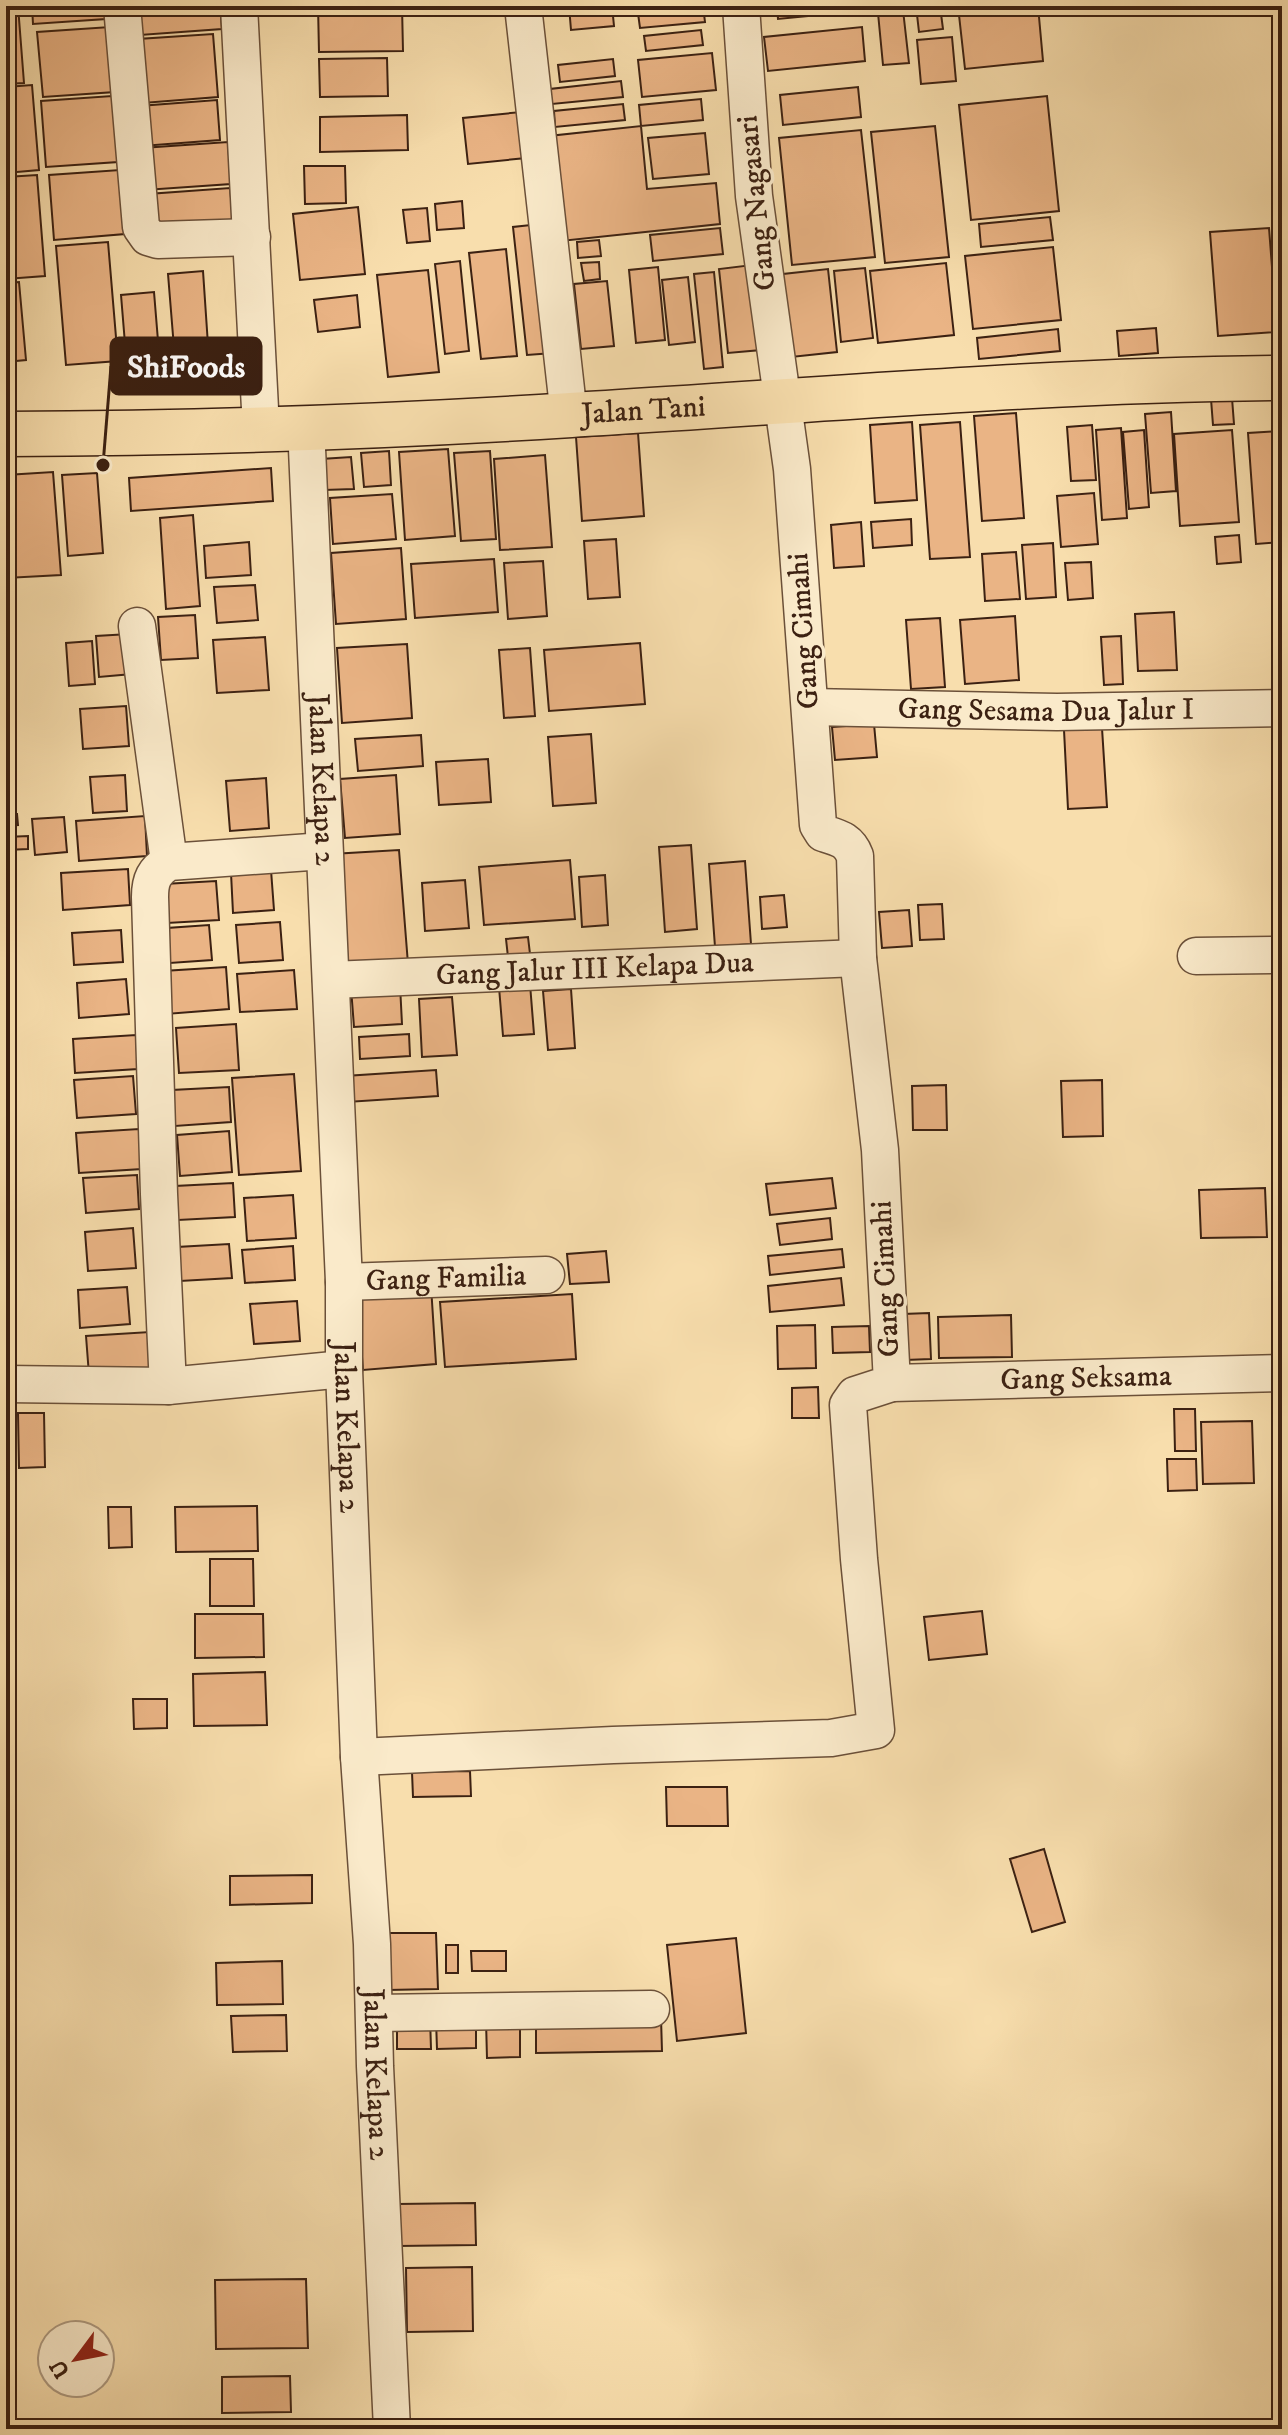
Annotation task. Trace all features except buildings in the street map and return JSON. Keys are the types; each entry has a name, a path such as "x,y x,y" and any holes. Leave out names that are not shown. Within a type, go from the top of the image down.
{"highway":[{"name":"Jalan Tani","path":"6,434 569,416 1146,379 1282,378"}],"street":[{"path":"122,6 141,227 148,237 158,240 252,237"},
{"path":"239,6 261,428"},
{"path":"523,6 569,416"},
{"name":"Gang Nagasari","path":"741,6 754,196 783,400"},
{"name":"Gang Cimahi","path":"359,1757 831,1738 876,1730 848,1405 855,1395 892,1383 880,1150 858,958 855,856 851,845 823,833 818,825 792,469 783,400"},
{"name":"Jalan Kelapa 2","path":"306,426 344,1282 344,1369 359,1757 375,2013 392,2429"},
{"path":"137,626 169,862"},
{"name":"Gang Sesama Dua Jalur I","path":"810,707 1057,712 1282,708"},
{"path":"168,1386 150,889 156,872 169,862 324,851"},
{"path":"1196,956 1282,955"},
{"name":"Gang Jalur III Kelapa Dua","path":"331,980 858,958"},
{"name":"Gang Familia","path":"344,1282 546,1275"},
{"path":"6,1384 168,1386 344,1369"},
{"name":"Gang Seksama","path":"892,1383 1282,1373"},
{"path":"375,2013 651,2009"}],"place":[{"name":"ShiFoods","path":"103,465"}]}
